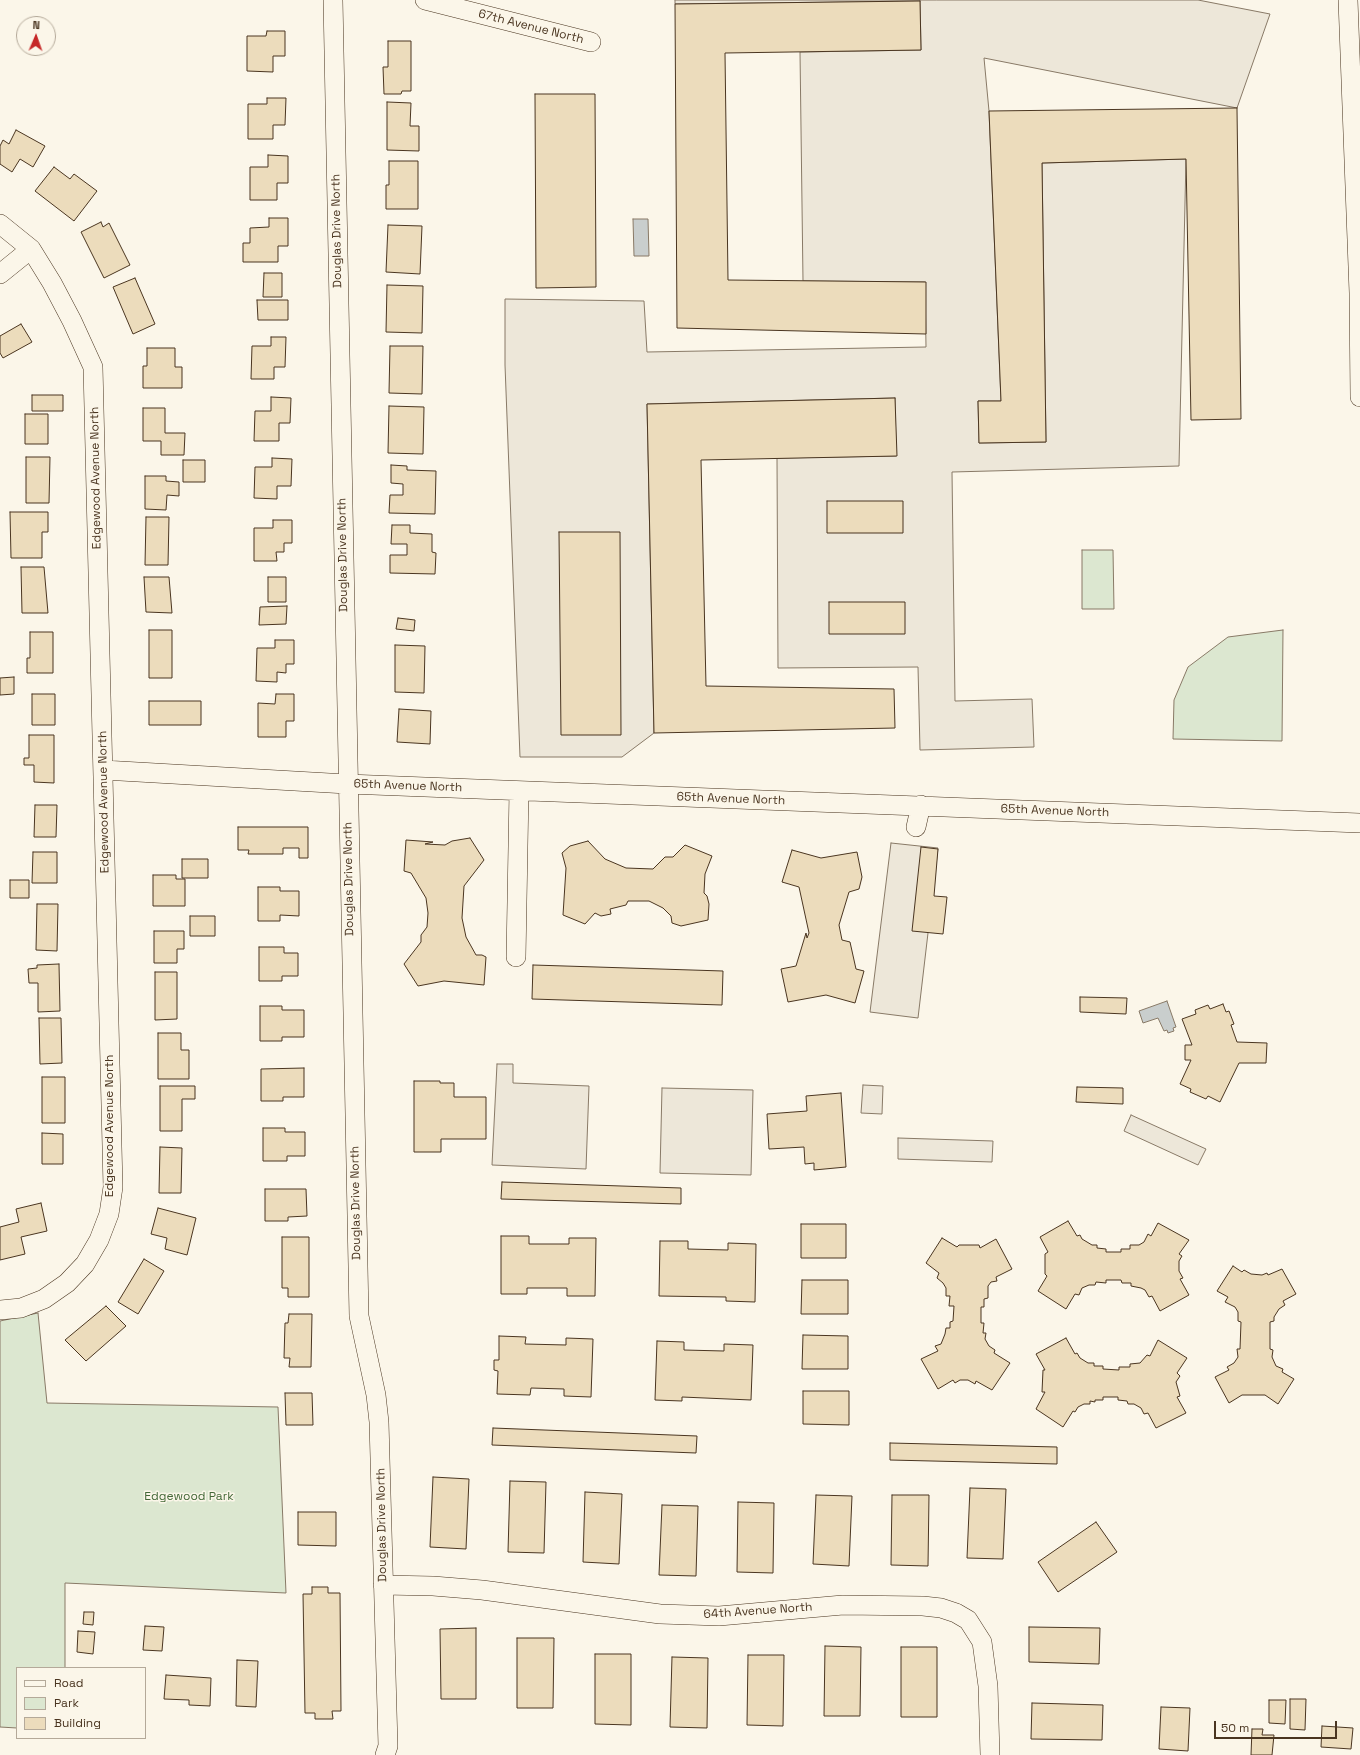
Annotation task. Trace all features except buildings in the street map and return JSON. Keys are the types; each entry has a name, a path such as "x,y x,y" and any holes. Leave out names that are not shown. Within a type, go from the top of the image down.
{"street":[{"name":"Douglas Drive North","path":"333,0 347,784 359,1316 376,1395 379,1422 388,1746 385,1755"},
{"name":"67th Avenue North","path":"425,0 591,42"},
{"path":"1348,0 1360,397"},
{"name":"Edgewood Avenue North","path":"0,224 31,249 52,283 93,366 113,1188 109,1214 99,1240 85,1264 67,1283 44,1299 21,1308 0,1310"},
{"path":"0,274 31,249"},
{"name":"65th Avenue North","path":"103,770 347,784 1360,823"},
{"path":"516,957 518,790"},
{"path":"916,827 921,805"},
{"name":"64th Avenue North","path":"383,1585 433,1586 482,1590 660,1614 719,1616 843,1605 923,1606 941,1608 956,1613 968,1620 982,1642 988,1686 990,1755"}],"green space":[{"path":"1082,550 1113,550 1114,609 1082,609"},
{"path":"1283,630 1282,741 1173,739 1174,700 1188,667 1228,637"},
{"name":"Edgewood Park","path":"38,1313 47,1403 278,1407 286,1593 65,1583 65,1667 16,1667 16,1728 0,1727 0,1321"}],"shaded area":[{"path":"675,0 1198,0 1270,14 1237,108 984,58 989,111 1001,401 978,401 979,443 1046,442 1042,163 1186,159 1179,466 952,472 955,701 1032,699 1034,747 920,750 918,667 778,668 777,458 896,456 895,398 647,404 654,733 622,757 520,757 505,365 505,299 644,301 647,352 926,347 925,282 803,281 800,52 921,50 920,1 675,4"},
{"path":"633,219 648,219 649,256 634,256"},
{"path":"891,843 938,848 918,1018 870,1012"},
{"path":"1167,1001 1176,1027 1173,1028 1174,1031 1168,1033 1167,1030 1164,1031 1158,1018 1143,1023 1139,1011"},
{"path":"497,1064 513,1064 513,1083 589,1086 586,1169 492,1165"},
{"path":"863,1085 883,1086 882,1114 861,1113"},
{"path":"662,1088 753,1090 751,1175 660,1173"},
{"path":"1131,1115 1206,1149 1198,1165 1124,1131"},
{"path":"898,1138 993,1141 992,1162 898,1159"}]}
